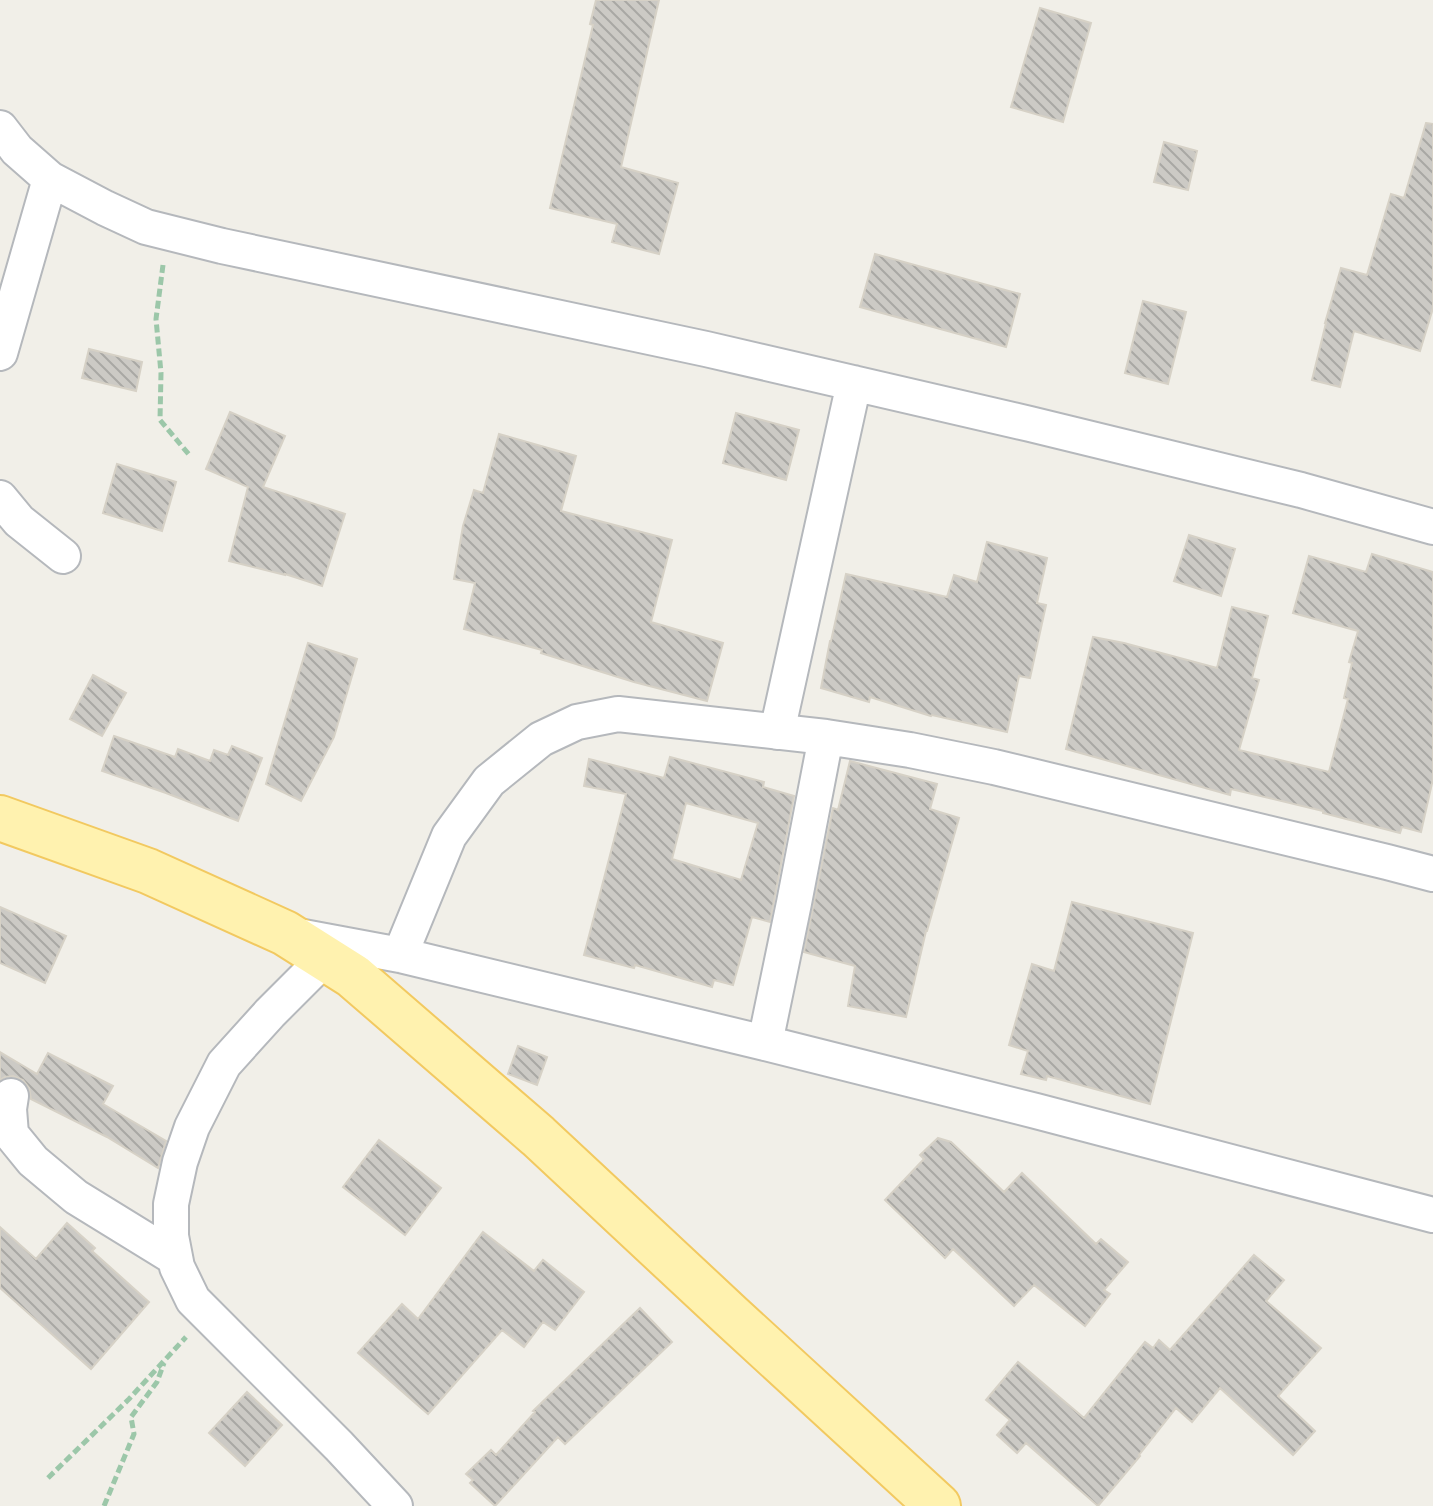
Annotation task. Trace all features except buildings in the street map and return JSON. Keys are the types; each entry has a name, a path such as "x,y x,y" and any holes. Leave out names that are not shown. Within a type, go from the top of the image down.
{"main road":[{"path":"0,818 148,871 285,933 353,976 527,1126 938,1506"}],"street":[{"path":"0,128 17,150 50,179 146,227 854,383 1301,490 1433,527"},
{"path":"0,353 50,179"},
{"path":"777,732 854,383"},
{"path":"0,498 19,521 63,556"},
{"path":"400,955 449,836 489,781 541,739 577,722 618,714 826,737 910,750 994,767 1433,874"},
{"path":"765,1043 826,737"},
{"path":"285,933 400,955 765,1043 1433,1215"},
{"path":"324,959 224,1064 192,1127 180,1162 171,1204 171,1236 177,1267 193,1300 395,1506"},
{"path":"11,1096 11,1134 33,1161 76,1197 175,1258"}],"path":[{"path":"170,232 156,319 161,373 160,420 191,457"},
{"path":"48,1478 129,1399 186,1336 193,1300"},
{"path":"104,1506 134,1434 131,1417 157,1382 166,1358"}]}
